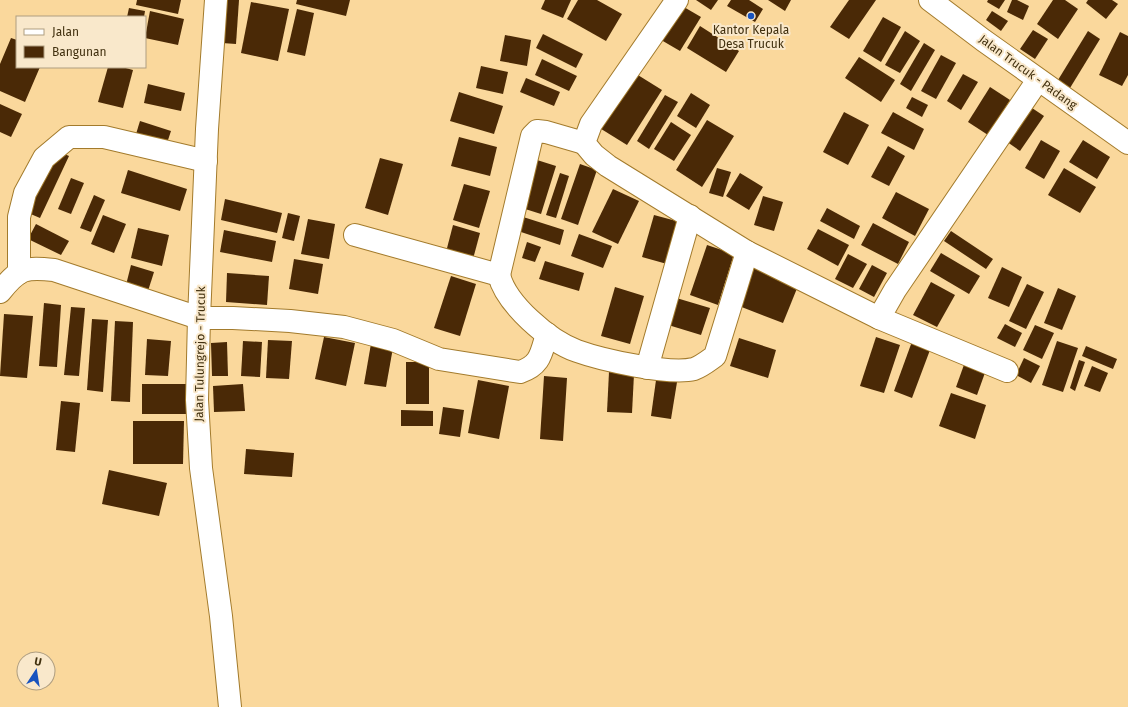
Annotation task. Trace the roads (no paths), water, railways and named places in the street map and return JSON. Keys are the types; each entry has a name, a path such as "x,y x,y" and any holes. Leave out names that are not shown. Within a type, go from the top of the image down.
{"street":[{"name":"Jalan Tulungrejo - Trucuk","path":"216,0 206,162 197,400 201,468 221,616 230,707"},
{"path":"584,143 591,124 678,0"},
{"name":"Jalan Trucuk - Padang","path":"930,0 1038,80 1128,143"},
{"path":"879,318 895,290 1038,80"},
{"path":"747,252 715,356 706,363 693,369 647,368 577,351 547,334 527,316 501,286 499,275 532,136 536,132 546,132 584,143 594,155 608,166 747,252 879,318 1007,371"},
{"path":"19,273 19,217 25,194 44,158 69,137 104,137 206,162"},
{"path":"647,368 690,216"},
{"path":"355,234 499,275"},
{"path":"0,292 19,273 32,268 54,270 199,318 290,321 344,327 393,340 439,359 520,372 532,368 538,361 547,334"}],"place":[{"name":"Kantor Kepala Desa Trucuk","path":"751,16"}]}
